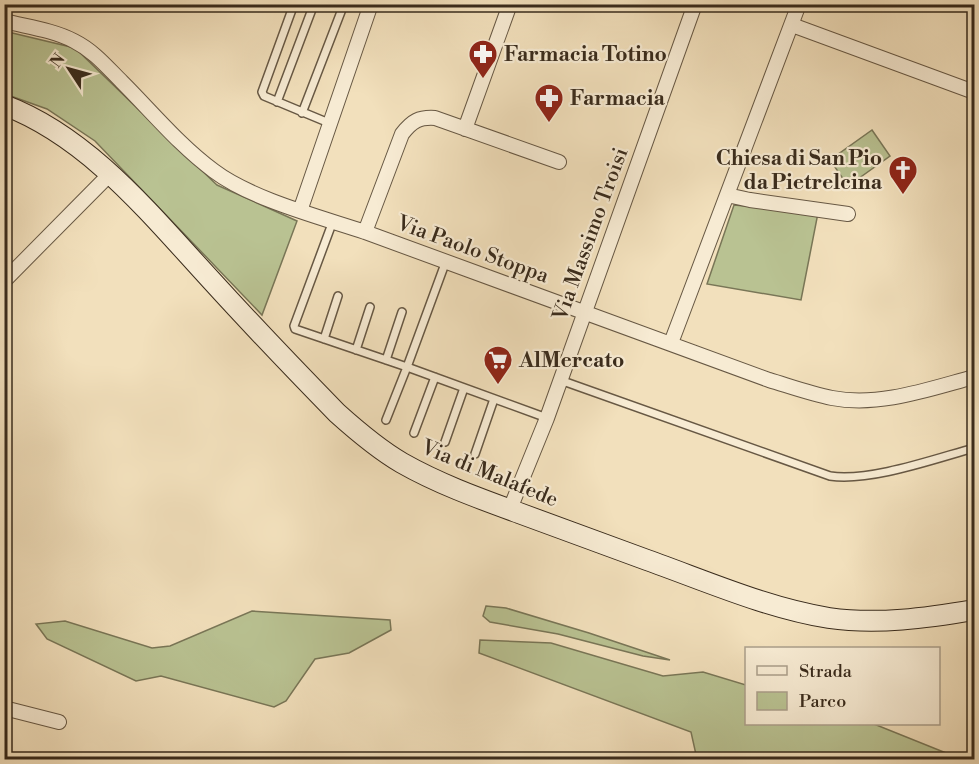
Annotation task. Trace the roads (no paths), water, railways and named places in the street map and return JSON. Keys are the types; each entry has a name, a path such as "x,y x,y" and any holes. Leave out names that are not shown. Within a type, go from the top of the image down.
{"street":[{"path":"300,211 371,4"},
{"path":"465,129 510,4"},
{"name":"Via Massimo Troisi","path":"510,509 547,418 695,4"},
{"path":"671,343 799,4"},
{"name":"Via Paolo Stoppa","path":"4,21 55,33 93,52 181,142 215,172 246,189 300,211 365,231 769,380 832,398 869,399 906,395 975,377"},
{"path":"792,25 975,92"},
{"name":"Via di Malafede","path":"4,105 28,114 57,130 110,174 337,413 366,439 426,476 452,489 753,597 817,615 851,620 896,619 934,617 975,610"},
{"path":"365,231 402,134 416,120 435,118 559,162"},
{"path":"4,281 110,174"},
{"path":"727,195 848,214"},
{"path":"4,708 59,722"}],"lane":[{"path":"294,4 262,92 264,96 329,123"},
{"path":"277,102 314,4"},
{"path":"302,113 344,4"},
{"path":"333,221 294,324 295,329 547,418"},
{"path":"386,420 446,261"},
{"path":"324,339 338,296"},
{"path":"356,350 370,307"},
{"path":"386,360 402,312"},
{"path":"414,433 435,377"},
{"path":"560,380 830,476 843,478 866,476 975,448"},
{"path":"445,442 464,388"},
{"path":"475,454 494,399"}],"place":[{"name":"Farmacia Totino","path":"483,80"},
{"name":"Farmacia","path":"549,124"},
{"name":"Chiesa di San Pio da Pietrelcina","path":"903,196"},
{"name":"AlMercato","path":"498,386"}]}
